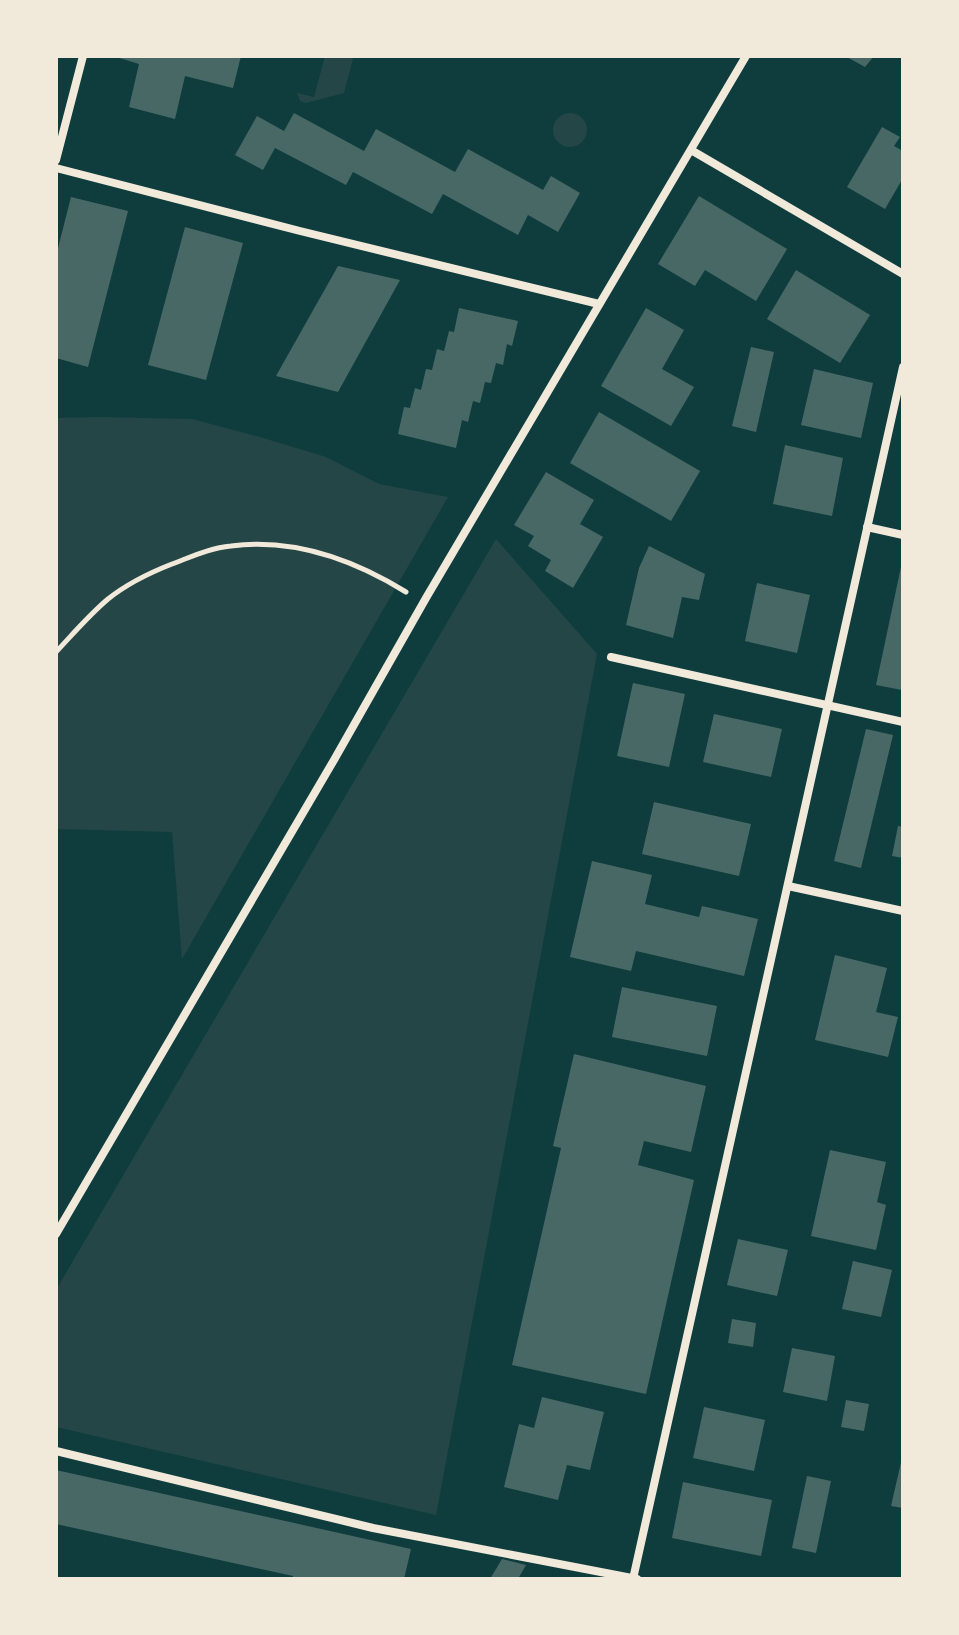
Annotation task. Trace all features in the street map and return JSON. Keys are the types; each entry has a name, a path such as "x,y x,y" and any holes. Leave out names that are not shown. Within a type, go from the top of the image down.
{"street":[{"path":"56,160 83,56"},
{"path":"56,1234 746,56"},
{"path":"691,150 903,274"},
{"path":"56,168 599,304"},
{"path":"56,1451 373,1528 635,1579 903,367"},
{"path":"867,527 903,535"},
{"path":"611,657 903,722"},
{"path":"788,886 903,911"}],"path":[{"path":"56,652 106,600 138,578 201,553 230,546 277,546 321,553 373,572 406,592"}],"shaded area":[{"path":"325,56 349,56 353,59 344,93 306,103 300,101 297,93 314,97"},
{"path":"570,113 582,118 587,130 582,142 570,147 558,142 553,130 558,118"},
{"path":"56,418 192,419 326,457 379,484 448,497 182,959 172,832 56,829"},
{"path":"496,539 597,654 436,1515 56,1427 56,1290"}],"building":[{"path":"113,56 241,56 233,88 185,76 175,119 129,107 139,64"},
{"path":"845,56 874,56 865,67"},
{"path":"294,113 364,151 376,129 455,172 468,149 543,190 551,176 580,193 558,232 528,215 518,235 443,194 432,214 353,172 346,185 275,148 263,170 235,155 257,116 284,131"},
{"path":"882,127 900,137 894,146 903,151 903,178 885,209 847,187"},
{"path":"699,196 787,249 756,301 705,270 695,286 658,264"},
{"path":"71,197 128,211 88,367 56,358 56,256"},
{"path":"185,227 243,243 206,380 148,365"},
{"path":"338,266 400,280 338,392 276,376"},
{"path":"796,270 870,315 840,363 767,319"},
{"path":"459,308 518,321 512,346 507,344 503,365 496,363 491,383 485,382 480,403 473,401 468,422 462,420 456,448 398,434 404,407 410,408 415,388 421,390 426,369 432,370 437,349 444,351 449,331 454,332"},
{"path":"646,308 684,330 662,369 694,387 671,426 601,386"},
{"path":"751,347 774,352 756,432 732,426"},
{"path":"814,369 873,383 861,438 801,425"},
{"path":"599,412 700,471 671,521 570,463"},
{"path":"785,445 843,458 832,516 773,504"},
{"path":"546,472 594,500 580,524 603,537 573,588 545,571 551,560 528,546 534,536 514,525"},
{"path":"649,546 705,574 699,600 682,597 673,638 626,625 639,568"},
{"path":"903,562 902,690 876,685"},
{"path":"757,583 810,595 797,653 745,641"},
{"path":"633,683 685,694 669,767 617,756"},
{"path":"714,714 782,729 771,777 703,762"},
{"path":"866,729 893,735 861,868 834,861"},
{"path":"654,802 751,824 739,876 642,854"},
{"path":"898,826 903,827 903,858 892,856"},
{"path":"592,861 652,875 645,904 699,917 702,906 758,919 744,976 636,951 631,971 570,957"},
{"path":"835,955 887,968 876,1012 898,1017 888,1057 815,1040"},
{"path":"622,987 717,1006 707,1056 612,1037"},
{"path":"574,1054 706,1086 691,1152 644,1141 638,1165 694,1180 646,1394 512,1365 561,1148 553,1146"},
{"path":"830,1150 886,1162 877,1202 886,1205 876,1250 811,1236"},
{"path":"738,1239 788,1250 777,1296 727,1285"},
{"path":"853,1261 892,1270 881,1317 842,1309"},
{"path":"732,1319 756,1323 753,1347 728,1343"},
{"path":"792,1348 835,1356 827,1401 783,1392"},
{"path":"542,1397 604,1412 590,1470 567,1465 558,1500 504,1487 519,1424 534,1428"},
{"path":"846,1400 869,1404 864,1431 841,1427"},
{"path":"704,1407 765,1420 754,1471 693,1458"},
{"path":"903,1458 903,1508 891,1506"},
{"path":"56,1470 411,1549 404,1579 293,1579 293,1576 56,1524"},
{"path":"807,1476 831,1481 816,1553 792,1548"},
{"path":"683,1482 772,1500 761,1556 672,1538"},
{"path":"502,1559 526,1565 518,1579 490,1579"}]}
